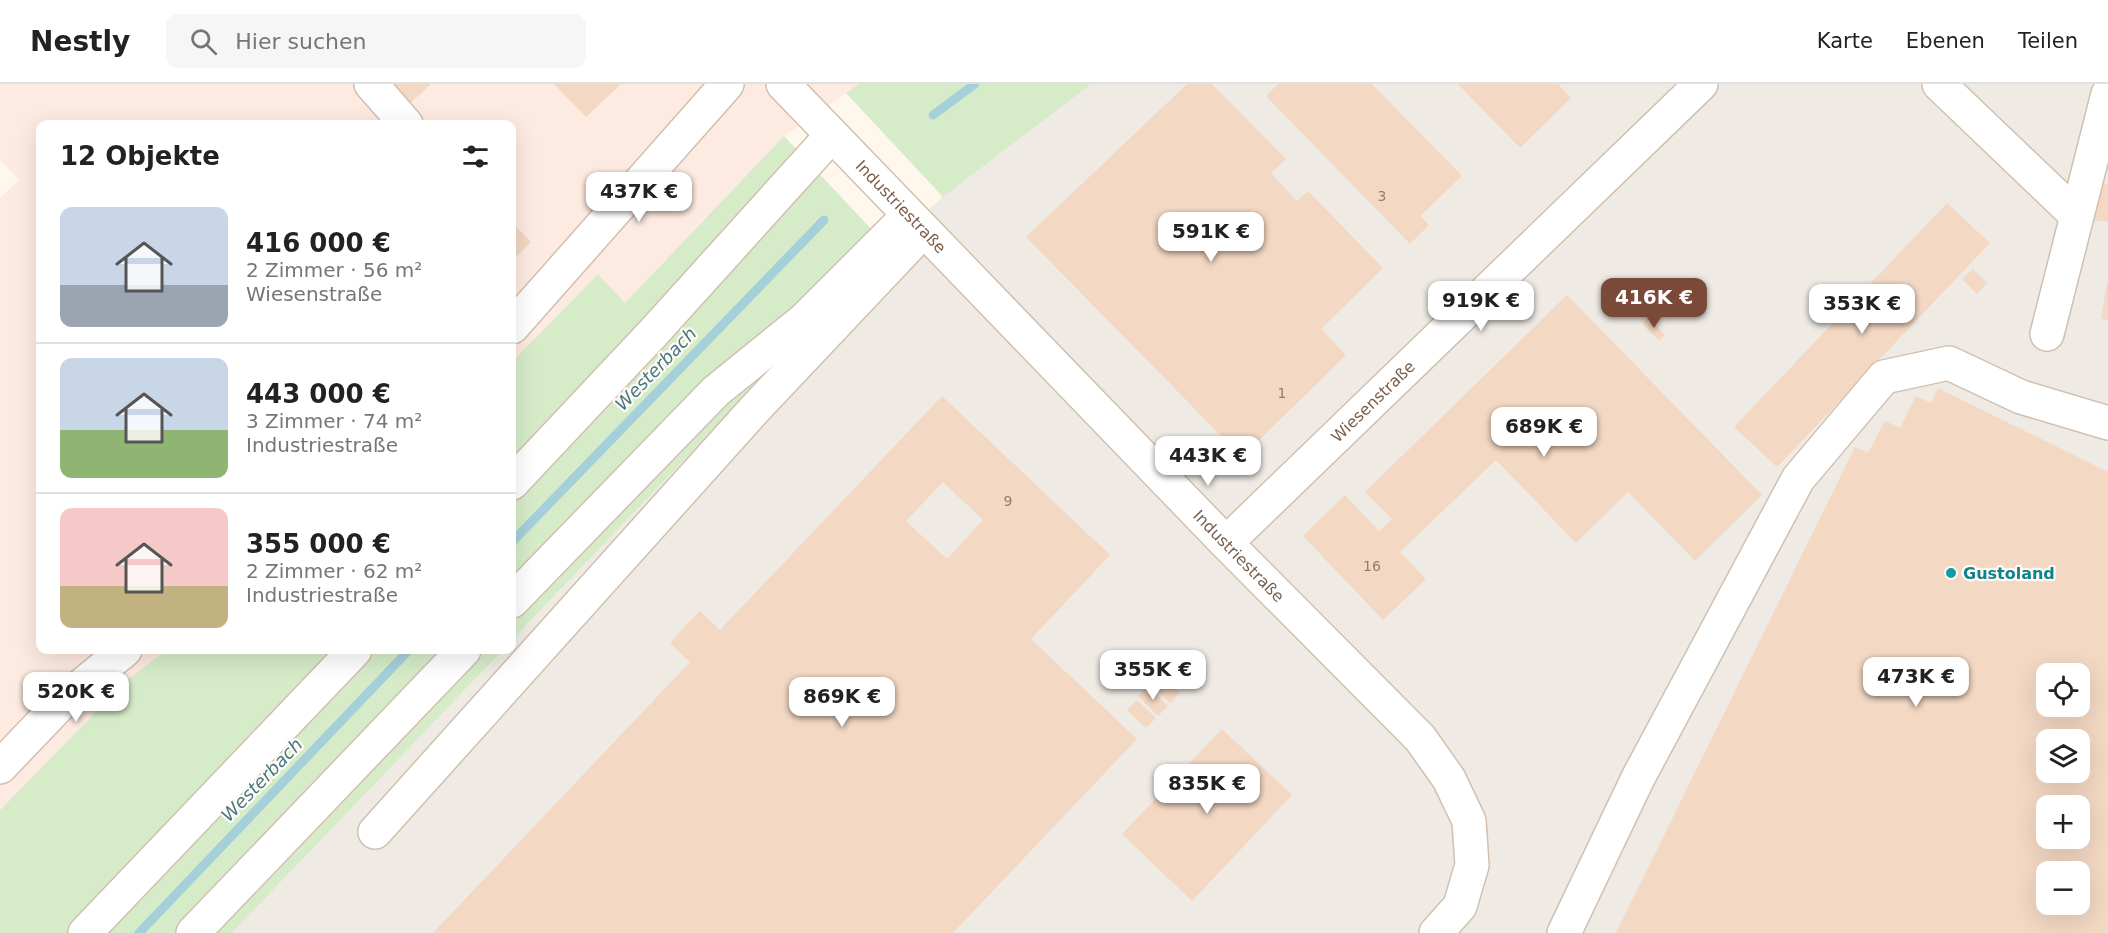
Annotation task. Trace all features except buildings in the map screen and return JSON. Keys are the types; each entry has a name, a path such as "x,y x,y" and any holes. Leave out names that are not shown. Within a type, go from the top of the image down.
{"street":[{"path":"370,84 402,120"},
{"path":"516,322 727,84"},
{"name":"Industriestraße","path":"783,84 1226,543 1420,738 1449,779 1469,821 1472,865 1460,906 1436,933"},
{"name":"Wiesenstraße","path":"1226,543 1701,84"},
{"path":"1939,84 2076,215"},
{"path":"2047,334 2108,94"},
{"path":"516,479 654,332 789,179 832,135"},
{"path":"516,597 716,392 916,223"},
{"path":"375,832 754,410 916,223"},
{"path":"1564,933 1638,778 1798,479 1884,377 1949,363 2021,397 2108,423"},
{"path":"0,767 64,700 120,654"},
{"path":"86,933 351,654"},
{"path":"193,933 460,654"}],"shaded area":[{"path":"0,84 859,84 784,136 625,303 598,274 516,358 516,120 36,120 36,654 161,654 125,682 0,810 0,198 19,180 0,160"},
{"path":"1091,84 2108,84 2108,933 232,933 499,654 516,654 516,636 888,247 962,179"}],"green space":[{"path":"859,84 1091,84 943,197 846,93"},
{"path":"784,136 888,247 516,636 516,358 598,274 625,303"},
{"path":"161,654 499,654 232,933 0,933 0,810 125,682"}],"waterway":[{"name":"Westerbach","path":"933,115 975,84"},
{"name":"Westerbach","path":"516,538 824,220"},
{"name":"Westerbach","path":"139,933 405,654"}],"place":[{"name":"Gustoland","path":"1951,573"}]}
